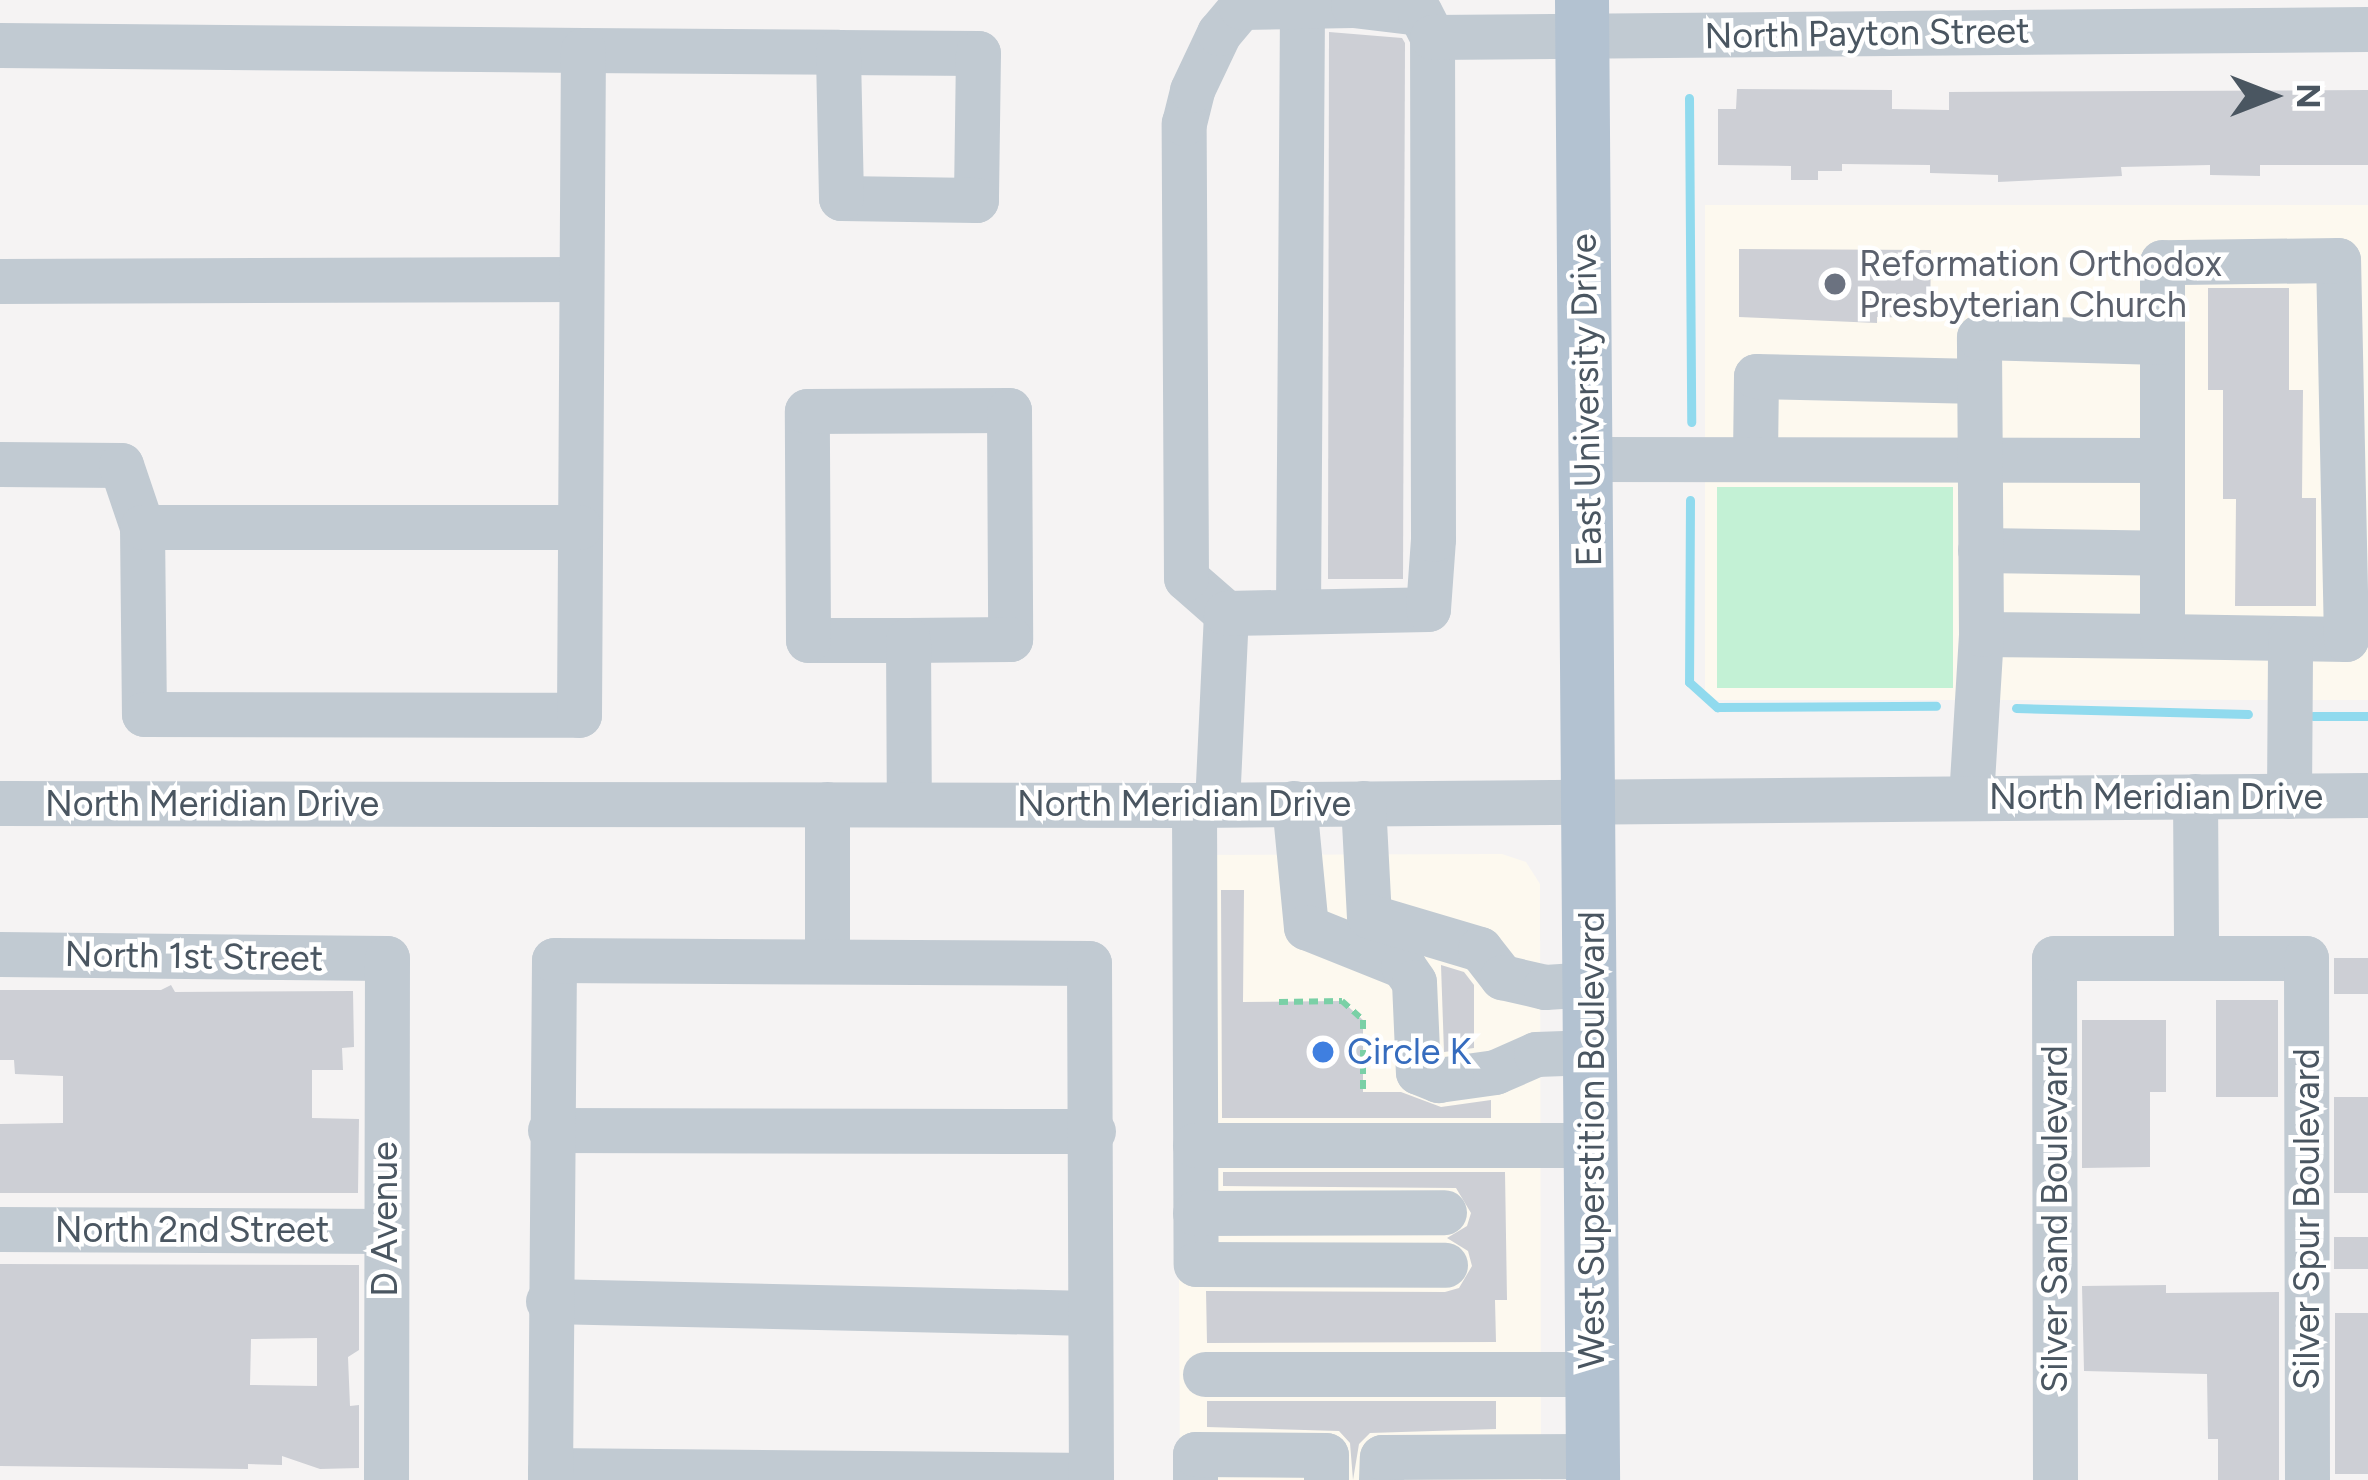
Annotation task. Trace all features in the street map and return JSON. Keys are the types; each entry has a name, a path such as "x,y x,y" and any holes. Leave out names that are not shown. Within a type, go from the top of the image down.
{"main road":[{"name":"East University Drive","path":"1582,18 1590,801"},
{"name":"West Superstition Boulevard","path":"1590,801 1593,1468"}],"street":[{"path":"1298,611 1302,6"},
{"path":"1241,7 1420,13 1432,37 1433,538 1428,609 1226,613 1186,578 1184,123 1219,33 1241,7"},
{"name":"North Payton Street","path":"1432,37 1582,18 2232,15 2368,29"},
{"path":"0,46 978,53 976,200 841,198 838,52"},
{"path":"0,464 121,465 142,527 144,714 578,715 583,50"},
{"path":"1981,634 2346,639 2338,260 2162,262 2162,636"},
{"path":"0,280 581,279"},
{"path":"1971,798 1981,634 1979,338 2161,342"},
{"path":"1755,457 1756,376 1979,381"},
{"path":"1009,410 1010,640 908,640 808,640 807,411 1009,410"},
{"path":"1587,459 1978,456 2162,460"},
{"path":"142,527 580,527"},
{"path":"1980,550 2162,553"},
{"path":"1226,613 1205,804 1196,1264 1445,1281 1444,1145"},
{"path":"2289,796 2290,638"},
{"path":"908,640 909,804"},
{"name":"North Meridian Drive","path":"0,803 1205,804 2368,795"},
{"path":"2195,796 2196,958"},
{"path":"1294,803 1306,927 1403,966 1414,982 1418,1072 1438,1080 1495,1072 1536,1054 1592,1052"},
{"path":"1364,803 1369,916 1480,950 1502,977 1545,987 1592,984"},
{"path":"827,804 827,960"},
{"name":"North 1st Street","path":"0,954 387,958"},
{"name":"D Avenue","path":"386,1480 387,958"},
{"name":"Silver Sand Boulevard","path":"2055,1480 2054,958 2196,958"},
{"name":"Silver Spur Boulevard","path":"2196,958 2306,958 2307,1480"},
{"path":"554,960 827,960 1088,963 1093,1131 1091,1478 550,1475 554,960"},
{"path":"550,1130 1093,1131"},
{"path":"1195,1145 1592,1145"},
{"path":"1195,1213 1444,1212"},
{"name":"North 2nd Street","path":"0,1228 384,1231"},
{"path":"548,1301 1090,1313"},
{"path":"1204,1374 1593,1374"},
{"path":"1195,1480 1195,1454 1257,1467 1326,1455 1326,1480"},
{"path":"1381,1480 1382,1457 1444,1468 1593,1468"}],"path":[{"path":"1279,1002 1342,1001 1363,1020 1363,1092"}],"shaded area":[{"path":"1705,205 2368,205 2368,700 1705,700"},
{"path":"1502,854 1526,862 1540,884 1541,1480 1180,1480 1177,855"}],"green space":[{"path":"1717,487 1953,487 1953,688 1717,688"}],"building":[{"path":"1329,32 1402,38 1405,43 1403,579 1328,579"},
{"path":"1737,89 1892,90 1892,109 1949,110 1949,92 2368,90 2368,165 2260,165 2260,176 2210,175 2210,165 2121,167 2122,176 1998,182 1998,175 1930,173 1930,165 1842,164 1842,171 1818,171 1818,180 1791,180 1791,166 1718,165 1718,109 1736,109"},
{"name":"Reformation Orthodox Presbyterian Church","path":"1739,249 1931,250 1930,318 1877,317 1877,323 1739,317"},
{"path":"2208,288 2289,288 2289,390 2303,390 2302,498 2316,498 2316,606 2235,606 2236,499 2223,499 2223,390 2208,390"},
{"path":"1221,890 1244,890 1243,1002 1342,1001 1363,1020 1363,1092 1401,1092 1441,1107 1491,1100 1491,1118 1222,1118"},
{"path":"2334,958 2368,958 2368,994 2334,994"},
{"name":"Circle K","path":"1441,965 1464,972 1474,985 1474,1048 1444,1052"},
{"path":"171,985 175,992 353,991 354,1047 342,1048 343,1070 312,1070 312,1118 359,1119 358,1193 0,1193 0,1124 63,1123 63,1076 15,1074 14,1060 0,1060 0,990 161,990"},
{"path":"2216,1000 2278,1000 2278,1097 2216,1097"},
{"path":"2082,1020 2166,1020 2166,1092 2150,1092 2150,1167 2082,1168"},
{"path":"2334,1097 2368,1097 2368,1193 2334,1193"},
{"path":"1223,1172 1505,1172 1507,1300 1495,1300 1496,1342 1207,1343 1206,1291 1445,1292 1459,1288 1472,1266 1468,1251 1447,1238 1467,1226 1471,1213 1456,1188 1223,1186"},
{"path":"2334,1237 2368,1237 2368,1269 2334,1269"},
{"path":"0,1264 359,1265 359,1350 348,1357 350,1406 359,1405 359,1468 320,1469 282,1456 282,1465 248,1464 248,1469 0,1466","holes":["317,1338 317,1386 250,1385 251,1339"]},
{"path":"2166,1285 2166,1293 2279,1292 2279,1480 2218,1480 2218,1439 2208,1439 2207,1374 2084,1371 2082,1286"},
{"path":"2335,1313 2368,1313 2368,1474 2335,1474"},
{"path":"1207,1401 1496,1401 1496,1429 1370,1433 1359,1444 1353,1480 1350,1443 1339,1431 1207,1427"}],"waterway":[{"path":"1689,98 1691,422"},
{"path":"1690,500 1689,682 1717,707 1936,706"},
{"path":"2016,708 2248,714"},
{"path":"2313,716 2368,716"}],"place":[{"name":"Reformation Orthodox Presbyterian Church","path":"1835,284"},
{"name":"Circle K","path":"1323,1052"}]}
